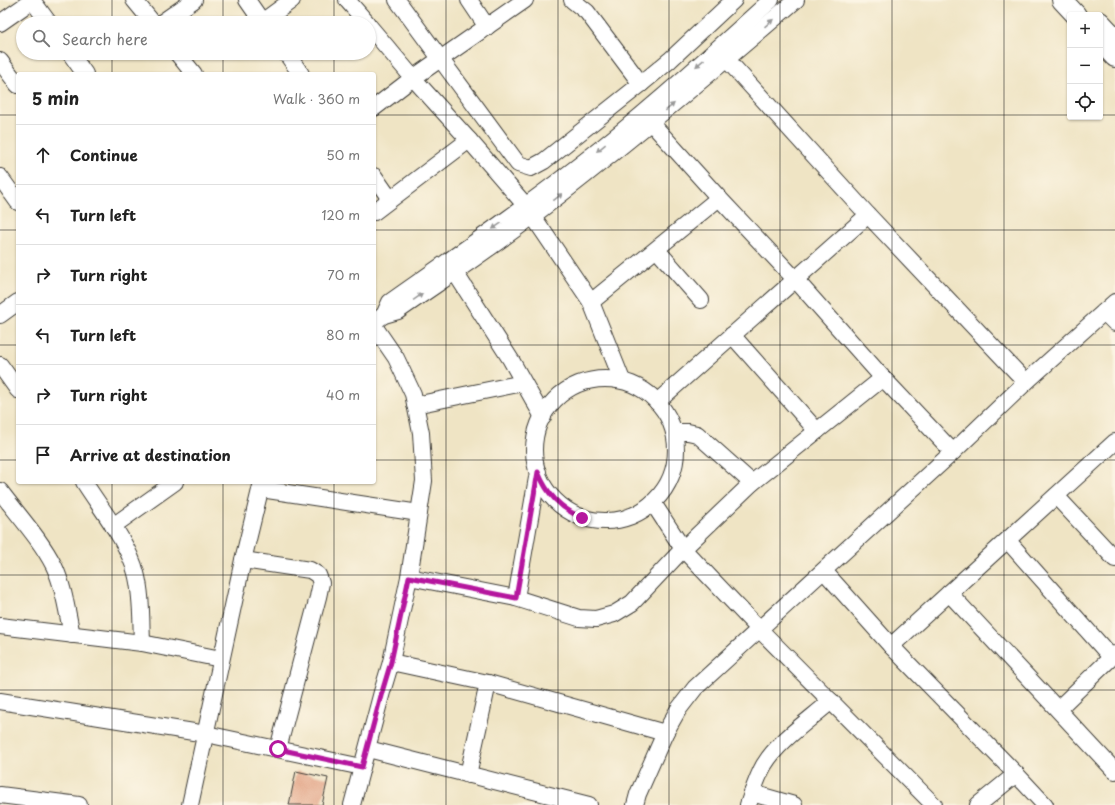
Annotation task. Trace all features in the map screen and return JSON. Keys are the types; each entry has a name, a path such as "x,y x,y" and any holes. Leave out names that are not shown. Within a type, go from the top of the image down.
{"main road":[{"path":"1062,0 1073,12"},
{"path":"1080,0 1091,12"},
{"path":"1103,25 1115,38"},
{"path":"1103,44 1115,57"}],"street":[{"path":"0,23 32,0 44,16"},
{"path":"134,0 147,16"},
{"path":"171,16 194,0"},
{"path":"247,0 259,16"},
{"path":"271,16 292,0"},
{"path":"347,0 361,16"},
{"path":"397,0 518,164 531,168 544,161 642,84 734,0"},
{"path":"469,0 487,27"},
{"path":"376,106 413,78 525,0"},
{"path":"572,0 587,12 642,84"},
{"path":"722,54 771,0"},
{"path":"352,805 391,662 409,577 424,481 421,433 413,394 402,370 379,342 377,321 398,311 451,266 529,211 647,118 722,54 796,0"},
{"path":"376,34 529,211 591,302 622,380"},
{"path":"722,54 868,215 1026,382"},
{"path":"75,60 84,72"},
{"path":"183,60 192,72"},
{"path":"291,60 300,72"},
{"path":"0,61 16,82"},
{"path":"647,118 795,279 883,378 953,452"},
{"path":"376,210 469,140"},
{"path":"0,177 16,199"},
{"path":"376,179 390,199"},
{"path":"591,302 657,250 719,198"},
{"path":"657,402 868,215"},
{"path":"657,250 701,300"},
{"path":"451,266 511,360 542,417"},
{"path":"0,315 16,303"},
{"path":"634,805 665,733 678,710 695,688 953,452 1026,382 1111,313"},
{"path":"732,335 817,431"},
{"path":"0,365 16,387"},
{"path":"409,577 516,598 579,618 596,619 614,614 632,604 683,549 752,483 883,378"},
{"path":"596,380 622,380 649,394 664,411 674,432 676,454 672,476 664,491 653,503 635,515 614,521 603,522 582,518 563,507 555,500 542,482 538,472 534,449 535,438 542,417 556,399 574,386 596,380"},
{"path":"415,405 524,383"},
{"path":"674,432 688,432 697,434 752,483"},
{"path":"891,646 1056,496 1113,448"},
{"path":"516,598 538,472"},
{"path":"85,484 113,526 132,559 136,573 142,643"},
{"path":"113,526 167,485"},
{"path":"190,805 243,560 261,486 419,513"},
{"path":"0,491 40,544 54,566 63,592 72,635"},
{"path":"1056,496 1115,559"},
{"path":"653,503 683,549 759,629 934,805"},
{"path":"1008,541 1113,655 1058,709"},
{"path":"243,560 310,570 318,575 321,583 278,749"},
{"path":"824,571 891,646 1045,805"},
{"path":"949,593 1115,771"},
{"path":"0,626 142,643 221,660"},
{"path":"391,662 488,683 665,733"},
{"path":"468,775 488,683"},
{"path":"0,701 206,734 362,767"},
{"path":"794,805 750,799 765,764 780,745 831,701"},
{"path":"368,749 589,805"},
{"path":"978,805 1016,774"},
{"path":"0,795 79,805"}],"building":[{"path":"296,771 328,778 322,805 289,805"}],"route":[{"path":"278,749 362,767 391,662 409,577 516,598 538,472 548,492 555,500 563,507 582,518"}]}
